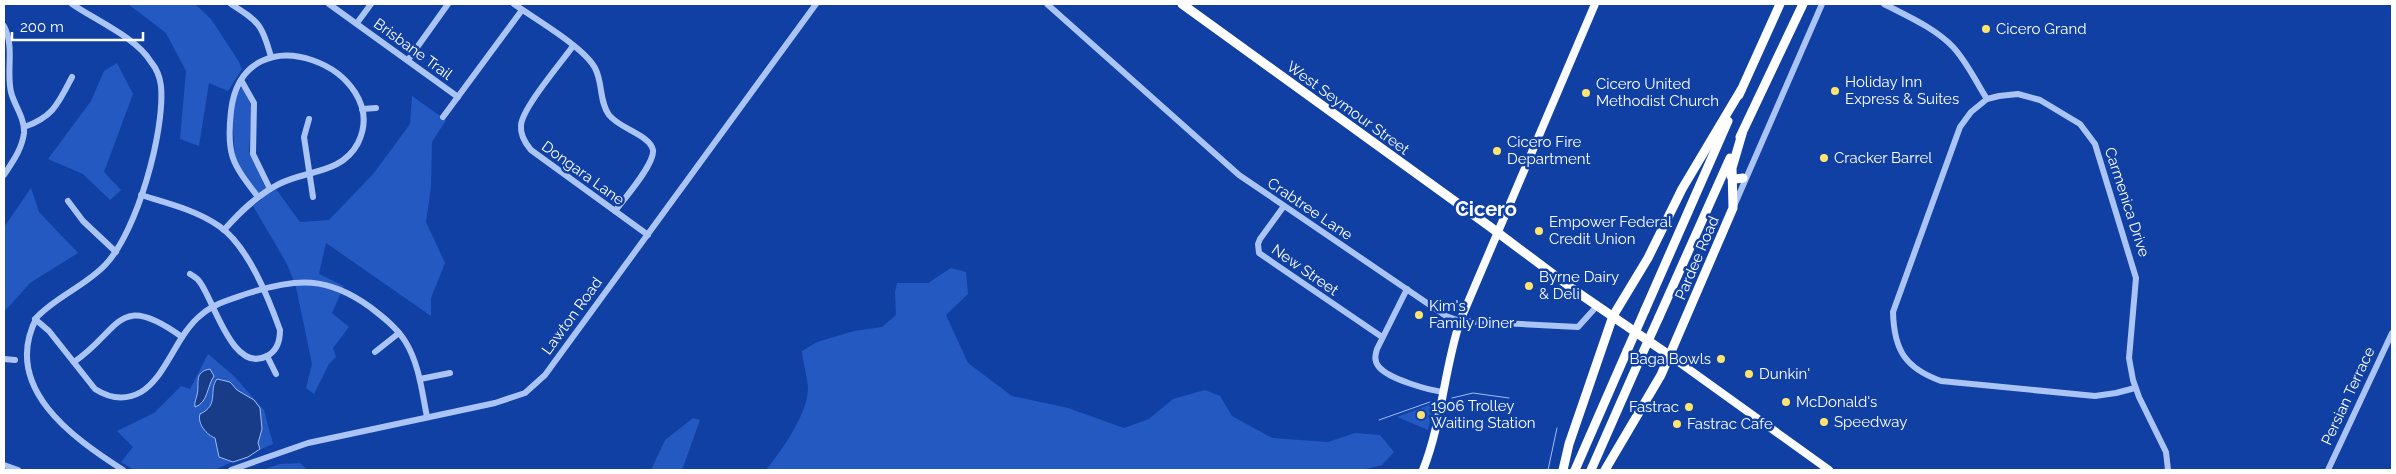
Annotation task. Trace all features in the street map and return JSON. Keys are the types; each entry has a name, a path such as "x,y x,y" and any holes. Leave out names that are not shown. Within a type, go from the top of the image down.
{"highway":[{"name":"West Seymour Street","path":"1182,4 1597,306 1668,353"},
{"path":"1575,470 1740,90 1780,4"},
{"path":"1591,470 1658,317 1802,4"},
{"path":"1563,470 1569,444 1613,316 1648,258 1682,189 1740,90"},
{"path":"1733,203 1731,176 1742,134"},
{"path":"1731,176 1735,179 1745,174"},
{"name":"Pardee Road","path":"1605,470 1661,375 1668,353 1733,203"}],"main road":[{"path":"1423,470 1429,455 1451,348 1460,321 1594,4"},
{"path":"1668,353 1828,470"}],"street":[{"path":"21,338 35,319 57,299 98,272 116,252 129,228 142,195 158,128 161,86 151,62 138,48 72,4"},
{"path":"231,4 261,26 271,57"},
{"name":"Brisbane Trail","path":"329,4 458,97"},
{"path":"357,23 371,4"},
{"path":"408,60 448,4"},
{"path":"514,4 586,55 596,70 601,96 609,114 626,129 646,138 653,150 650,162 615,211"},
{"name":"Lawton Road","path":"231,470 308,443 510,399 533,387 551,367 816,4"},
{"name":"Crabtree Lane","path":"1047,4 1212,153 1284,206 1446,316 1460,321 1578,327 1597,306"},
{"name":"Pardee Road","path":"1733,203 1822,4"},
{"path":"1884,4 1926,27 1953,46 1968,67 1987,100 1970,112 1960,127 1893,312 1896,343 1910,365 1923,374 1941,381 2095,396 2136,388"},
{"path":"443,117 522,10"},
{"path":"4,26 10,41 10,90 24,127 19,151 4,174"},
{"name":"Dongara Lane","path":"573,46 526,111 521,126 523,139 531,150 648,235"},
{"path":"224,230 240,212 270,189 285,181 335,166 350,153 361,134 362,109 357,95 347,82 318,62 292,54 271,57 254,67 241,80 232,98 230,154 239,173 258,197"},
{"path":"24,127 36,123 55,109 72,77"},
{"path":"241,80 254,103 252,154 270,189"},
{"name":"Carmenica Drive","path":"1987,100 1999,96 2018,94 2040,100 2080,124 2095,144 2136,278 2129,358 2136,388 2166,452 2168,470"},
{"path":"362,109 376,108"},
{"path":"309,119 304,137 313,197"},
{"path":"142,195 205,217 224,230 245,254 262,289 280,330 277,347 267,356 251,358 238,350 211,307 207,293 198,280 190,274"},
{"path":"68,201 83,221 116,252"},
{"name":"New Street","path":"1284,206 1260,239 1258,244 1259,253 1382,337"},
{"path":"35,319 49,331 88,383 103,394 122,398 129,397 145,389 154,380 192,324 211,307 262,289 295,282 324,284 356,297 378,313 399,333 411,353 420,379 427,417"},
{"path":"1407,289 1382,337 1375,356 1380,368 1424,388 1443,392"},
{"path":"74,362 83,356 116,322 132,316 153,318 182,337"},
{"path":"375,352 399,333"},
{"name":"Persian Terrace","path":"2328,470 2392,335"},
{"path":"4,359 15,364 17,352"},
{"path":"267,356 276,374"},
{"path":"420,379 450,373"},
{"path":"49,420 123,470"},
{"path":"4,465 18,470"}],"shaded area":[{"path":"128,4 195,4 211,19 239,62 242,69 228,91 209,83 199,146 180,139 186,71 166,33"},
{"path":"117,63 133,94 104,172 121,190 110,200 83,174 48,159 91,101 104,71"},
{"path":"243,86 252,108 249,151 264,185 270,193 276,189 300,222 329,220 374,173 410,124 412,96 446,120 432,142 431,187 426,222 445,263 431,298 431,316 326,243 319,274 344,286 332,313 349,327 333,348 336,357 329,364 314,394 306,388 312,364 296,287 287,264 253,206 262,199 235,160 232,111 237,92"},
{"path":"31,188 39,212 78,253 30,283 4,312 4,227"},
{"path":"951,268 966,272 968,294 946,315 968,363 1012,396 1068,408 1124,428 1149,419 1173,399 1205,390 1220,396 1232,416 1272,438 1328,442 1355,433 1380,435 1394,452 1382,465 1362,470 766,470 793,432 807,399 808,385 802,351 817,342 854,331 882,327 896,315 895,292 897,283 928,283"},
{"path":"208,354 233,375 264,410 273,444 214,470 134,470 121,462 133,447 117,431 154,413 181,386 190,389"},
{"path":"210,369 214,376 205,398 195,407 199,376"},
{"path":"217,379 230,382 237,390 254,400 260,408 262,429 258,443 260,449 248,457 233,462 219,457 215,438 206,432 199,418 200,414 212,402 213,388"},
{"path":"1434,403 1428,430 1397,417"},
{"path":"693,418 700,420 682,470 651,470 665,440"},
{"path":"300,463 308,470 262,470 280,464"}],"waterway":[{"path":"1452,398 1473,393 1509,398"},
{"path":"1379,420 1430,402"},
{"path":"1548,470 1557,428"}],"place":[{"name":"Cicero Grand","path":"1986,29"},
{"name":"Holiday Inn Express & Suites","path":"1835,91"},
{"name":"Cicero United Methodist Church","path":"1586,93"},
{"name":"Cicero Fire Department","path":"1497,151"},
{"name":"Cracker Barrel","path":"1824,158"},
{"name":"Empower Federal Credit Union","path":"1539,231"},
{"name":"Byrne Dairy & Deli","path":"1529,286"},
{"name":"Kim's Family Diner","path":"1419,315"},
{"name":"Baga Bowls","path":"1721,359"},
{"name":"Dunkin'","path":"1749,374"},
{"name":"McDonald's","path":"1786,402"},
{"name":"Fastrac","path":"1689,407"},
{"name":"1906 Trolley Waiting Station","path":"1421,415"},
{"name":"Speedway","path":"1824,422"},
{"name":"Fastrac Cafe","path":"1677,424"}],"district":[{"name":"Cicero","path":"1486,209"}]}
